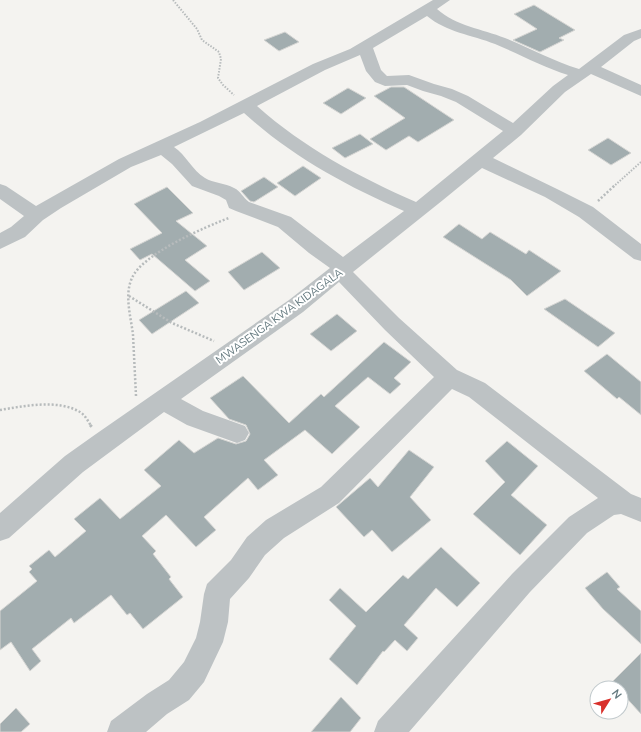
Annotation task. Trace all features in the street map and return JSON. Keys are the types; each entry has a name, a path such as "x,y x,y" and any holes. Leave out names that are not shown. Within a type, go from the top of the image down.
{"street":[{"path":"0,242 18,232 36,215 54,203 125,163 206,126 247,106 319,67 349,54 443,0"},
{"path":"428,9 434,15 465,31 499,41 546,62 585,71 641,91"},
{"name":"MWASENGA KWA KIDAGALA","path":"0,529 74,464 109,437 291,310 481,160 559,89 639,32"},
{"path":"366,45 365,49 374,72 381,79 385,81 409,80 429,88 446,92 515,130"},
{"path":"247,106 273,129 321,161 399,203 417,210"},
{"path":"153,150 162,148 170,152 199,183 232,194 235,198 236,204 250,211 272,216 291,226 342,270 392,324 449,377 476,390 632,506"},
{"path":"481,160 551,193 586,212 641,254"},
{"path":"0,190 36,215"},
{"path":"122,732 157,704 179,690 194,672 209,642 214,622 217,594 240,569 256,546 275,529 330,495 449,377"},
{"path":"163,400 195,418 237,433"},
{"path":"389,732 521,583 578,525 599,510 611,504 632,506"}],"path":[{"path":"173,0 196,29 202,40 221,55 218,74 219,79 226,88 247,106"},
{"path":"586,212 641,162"},
{"path":"144,414 136,400 132,325 128,296 130,282 134,272 175,241 197,230 250,211"},
{"path":"128,296 172,322 232,350"},
{"path":"0,410 49,405 69,408 80,412 96,433 109,437"}],"building":[{"path":"534,5 575,30 559,38 564,40 540,52 513,40 537,29 514,14"},
{"path":"285,32 299,42 279,51 264,40"},
{"path":"391,87 404,87 454,120 418,142 409,136 386,150 370,139 405,118 374,96"},
{"path":"348,88 366,98 341,114 323,103"},
{"path":"360,134 373,144 345,158 332,148"},
{"path":"608,138 631,153 611,165 588,150"},
{"path":"303,166 321,178 295,196 277,183"},
{"path":"264,177 278,187 254,202 250,201 241,191"},
{"path":"167,187 193,213 176,221 207,246 185,260 210,281 195,291 152,254 140,260 130,249 162,233 134,204"},
{"path":"459,224 482,239 490,232 526,254 529,250 561,271 527,296 511,280 443,237"},
{"path":"262,252 280,268 244,290 228,272"},
{"path":"186,291 199,303 152,334 139,320"},
{"path":"565,299 615,333 598,347 544,309"},
{"path":"337,314 357,331 331,351 310,334"},
{"path":"384,342 411,362 394,378 401,384 390,394 368,377 335,406 360,427 332,454 305,430 264,460 278,475 258,490 248,478 204,517 216,530 196,547 166,515 142,536 156,551 153,554 171,577 169,579 183,597 143,629 130,613 127,615 111,595 74,623 71,618 32,649 41,661 30,671 11,642 0,650 0,611 37,581 29,572 32,569 29,566 49,550 55,557 86,531 74,519 100,498 120,519 161,486 144,470 179,440 194,453 218,438 236,444 246,441 250,434 246,425 229,419 210,398 243,376 289,423 321,394 324,397"},
{"path":"607,354 641,382 641,415 619,397 617,399 584,371"},
{"path":"507,441 538,466 511,495 547,525 520,555 473,514 505,482 485,461"},
{"path":"409,450 434,467 410,497 431,520 392,552 372,530 364,537 336,507 370,478 378,487"},
{"path":"441,547 480,583 457,607 436,588 404,625 418,638 407,651 395,640 384,652 383,651 357,685 329,659 356,626 329,600 340,588 366,612 403,575 408,579"},
{"path":"607,572 620,587 617,589 641,611 641,644 603,609 585,588"},
{"path":"641,653 641,714 629,701 629,680 614,680"},
{"path":"341,697 361,718 350,732 311,732"},
{"path":"16,708 30,724 21,732 0,732 0,724"}]}
